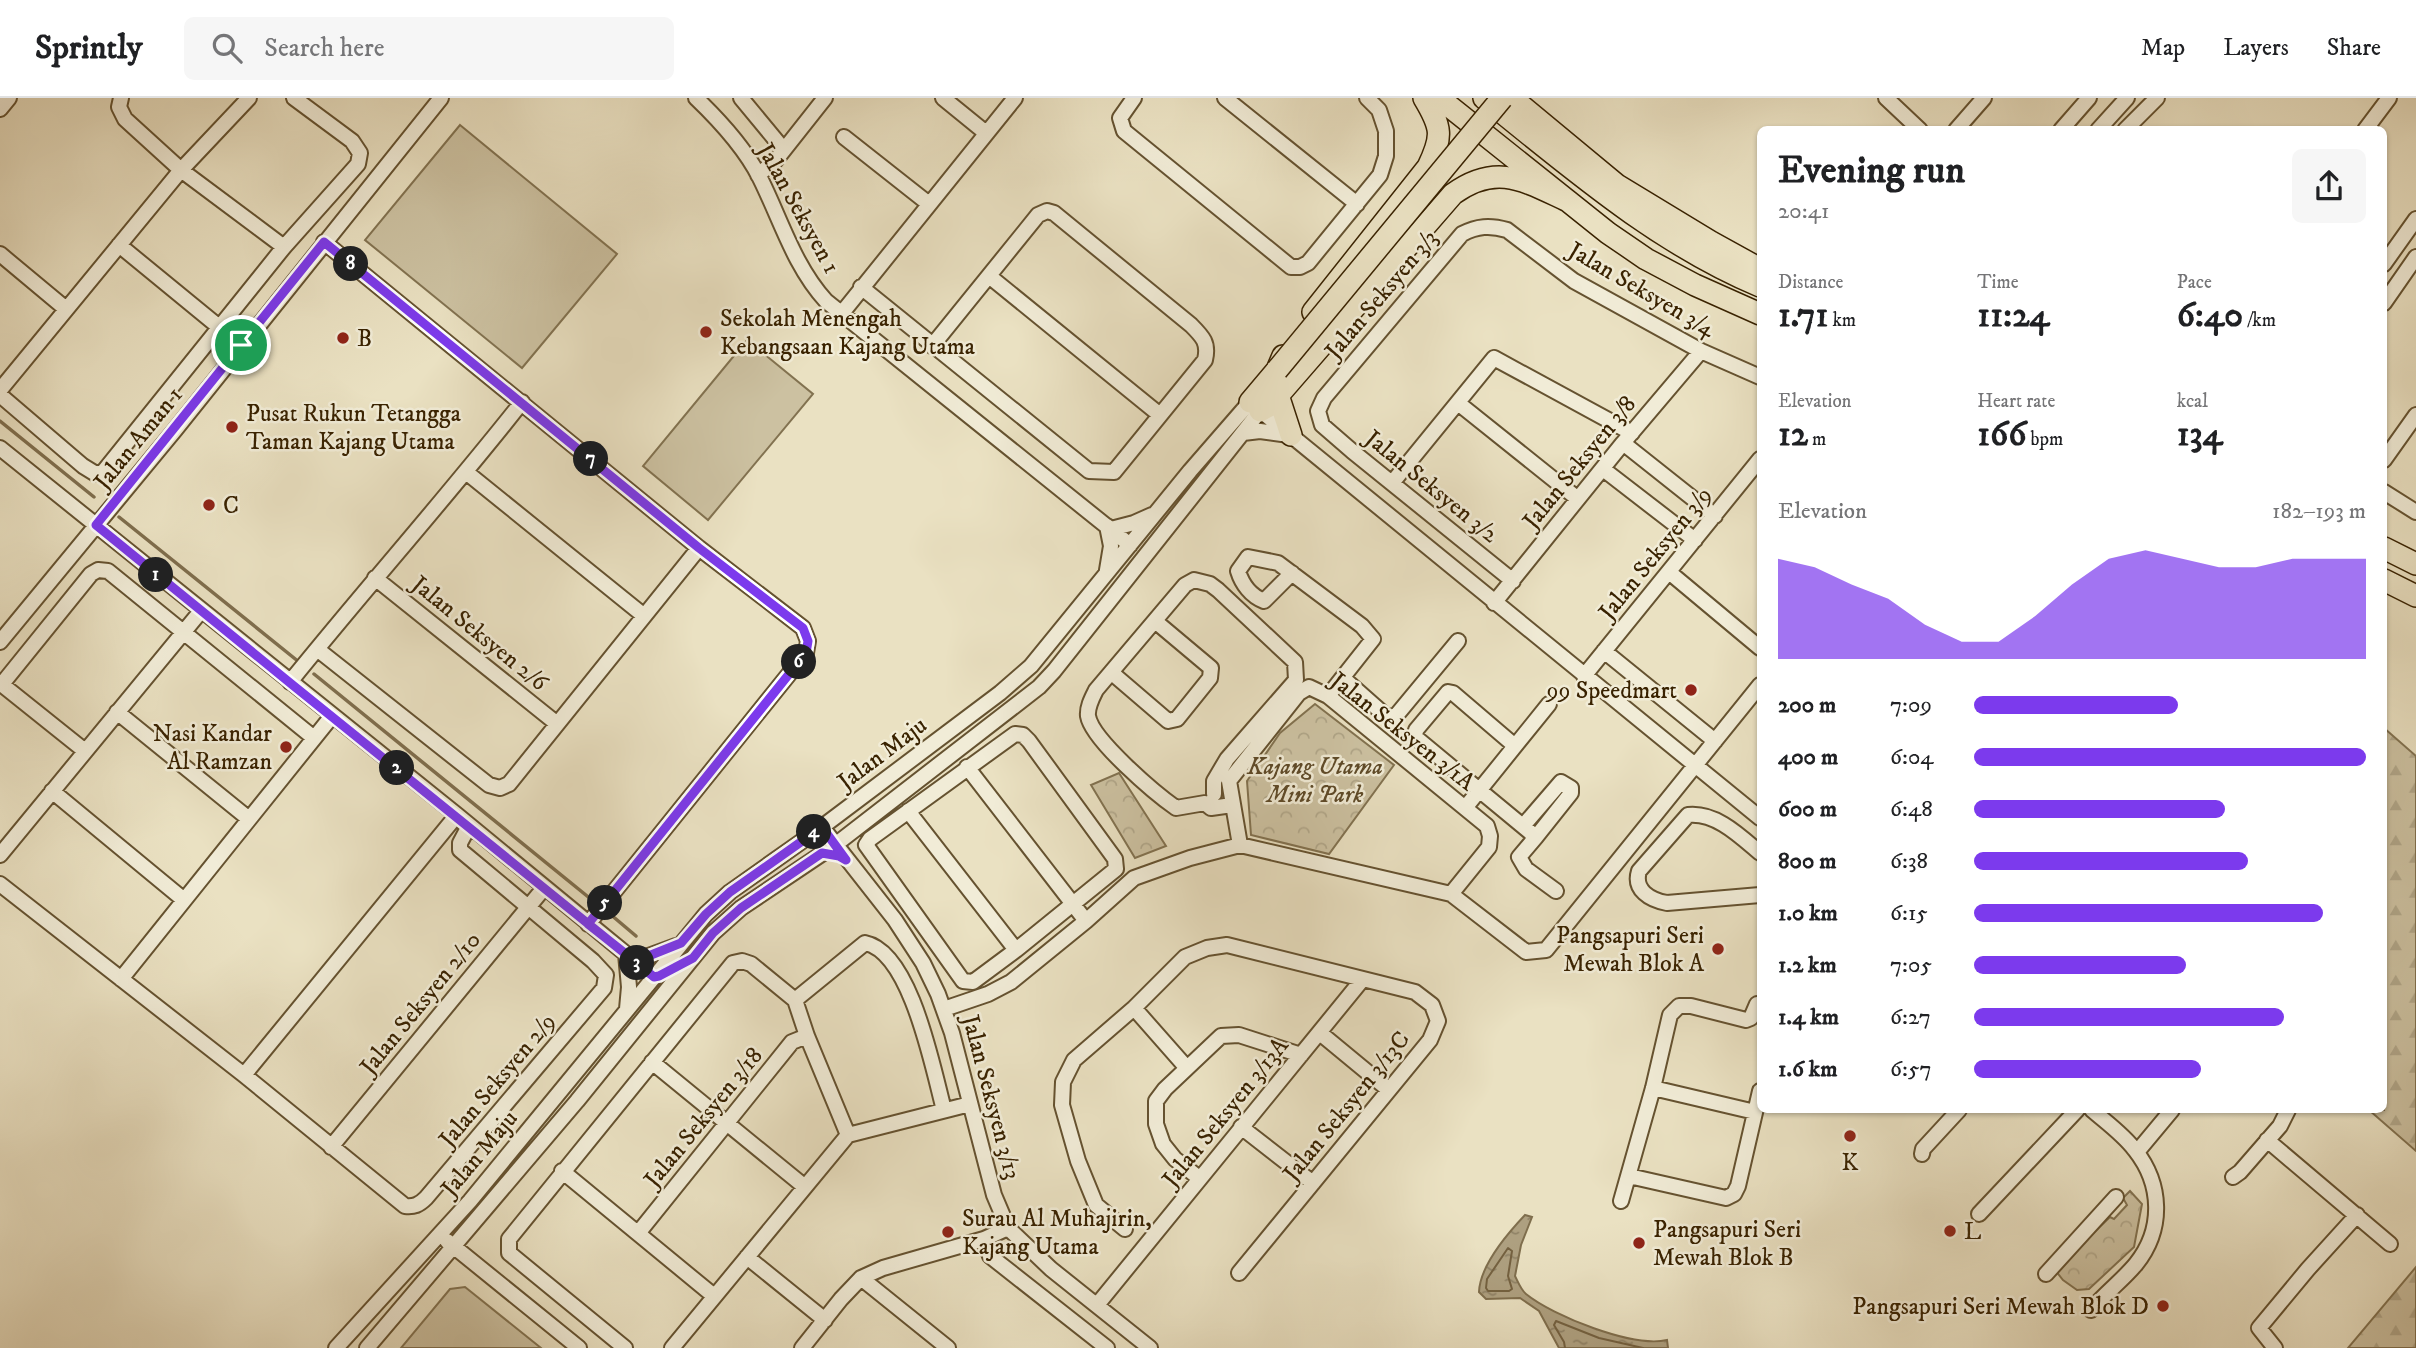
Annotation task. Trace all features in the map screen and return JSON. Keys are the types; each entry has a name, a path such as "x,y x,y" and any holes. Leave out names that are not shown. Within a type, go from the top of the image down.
{"highway":[{"path":"1286,365 1283,357 1316,307 1428,167 1438,146 1439,126 1424,98"},
{"path":"1439,98 1566,200 1646,259 1757,313"},
{"path":"1483,98 1615,202 1700,256 1757,284"},
{"path":"1255,406 1286,365 1510,99 1617,185 1757,267"},
{"path":"1255,406 1269,406 1453,194 1469,183 1483,178 1513,177 1566,200"},
{"path":"1278,395 1291,435"},
{"path":"2387,550 2416,564"},
{"path":"2387,582 2416,596"}],"street":[{"path":"0,109 9,98"},
{"path":"248,98 181,170 0,393 96,474 104,471 284,247 358,164 360,153 352,141 294,98"},
{"name":"Jalan Aman 1","path":"0,642 441,98"},
{"name":"Jalan Seksyen 1","path":"696,98 727,130 758,175 808,279 822,295 1130,545"},
{"path":"741,98 784,150"},
{"path":"758,175 784,150 825,98"},
{"path":"943,98 986,133"},
{"path":"842,313 1015,98"},
{"path":"1134,98 1121,115 1120,122 1124,131 1291,267 1308,263 1380,175 1386,156 1386,131 1380,110 1367,98"},
{"path":"1225,98 1357,204"},
{"path":"1886,98 1916,126"},
{"path":"1959,126 1984,98"},
{"path":"2064,126 2089,98"},
{"path":"2129,126 2157,98"},
{"path":"2368,126 2389,98"},
{"path":"2102,126 2126,99"},
{"path":"120,102 125,119 181,170 284,247"},
{"path":"844,136 929,204"},
{"path":"861,287 932,346 1088,471 1114,472 1205,360 1208,347 1191,325 1054,213 1046,211 1038,215 932,346"},
{"path":"2387,260 2416,219"},
{"name":"Jalan Seksyen 3/3","path":"1322,425 1318,411 1324,398 1462,234 1483,226 1496,226 1507,230"},
{"name":"Jalan Seksyen 3/4","path":"1507,230 1574,281 1701,351 1757,376"},
{"path":"324,242 699,548 803,628 808,641 806,653 588,924"},
{"path":"119,245 241,345"},
{"path":"0,254 66,309"},
{"path":"2387,299 2416,257"},
{"path":"989,276 1160,415"},
{"name":"Jalan Seksyen 3/8","path":"1494,603 1701,351"},
{"path":"1392,483 1494,358 1628,438 1715,516"},
{"path":"289,682 467,472 522,402"},
{"path":"1458,403 1578,499"},
{"path":"1255,406 1757,816"},
{"name":"Jalan Maju","path":"367,1348 713,933 741,908 855,829 1039,687 1243,433 1255,406"},
{"name":"Jalan Maju","path":"336,1348 470,1201 706,914 730,892 1000,694 1031,666 1156,513 1255,406"},
{"path":"2387,456 2416,415"},
{"name":"Jalan Seksyen 3/2","path":"1322,425 1513,581"},
{"path":"1243,433 1260,431 1291,435"},
{"path":"0,448 654,977"},
{"name":"Jalan Seksyen 3/9","path":"1584,676 1757,466"},
{"path":"1603,468 1695,540"},
{"path":"467,472 643,615"},
{"path":"2387,494 2416,512"},
{"path":"1105,574 1111,546 1109,528 1134,523 1156,513"},
{"path":"1122,586 1129,562 1130,545 1161,537"},
{"path":"317,649 489,785 499,788 509,784 699,548"},
{"path":"85,751 1,683 98,570 108,572 314,738"},
{"path":"1669,572 1757,645"},
{"path":"1292,573 1362,626 1373,639 1328,696"},
{"name":"Jalan Seksyen 2/6","path":"375,578 556,723"},
{"path":"1210,799 1214,780 1227,759 1296,680 1295,663 1217,590 1203,581 1194,580 1185,585 1096,690 1089,704 1088,716 1093,728 1142,781 1176,808 1210,799 1231,799 1240,845"},
{"path":"0,855 201,611"},
{"path":"1112,673 1168,721 1177,719 1210,678 1211,668 1155,621"},
{"path":"1343,678 1386,716 1395,717 1458,642"},
{"path":"1604,651 1715,741"},
{"name":"Jalan Seksyen 3/1A","path":"1231,799 1229,781 1299,693 1309,687 1328,696 1487,826 1489,847 1451,894"},
{"path":"944,1009 988,994 1012,982 1134,878 1190,858 1240,845 1451,894 1526,952 1546,950 1757,689"},
{"path":"1515,746 1453,693 1448,692 1416,730 1415,737 1536,837"},
{"path":"1465,808 1549,704"},
{"path":"117,712 249,819"},
{"path":"121,979 332,716"},
{"path":"1015,734 1023,735 1115,859 1116,869 973,982 963,981 866,845 870,839 967,767 1015,734"},
{"path":"967,767 1086,921"},
{"path":"1523,826 1561,782 1569,785 1571,793 1519,857 1526,869 1556,891"},
{"path":"52,791 184,900"},
{"path":"908,811 1016,950"},
{"path":"1757,845 1716,820 1698,814 1688,815 1639,871 1637,879 1647,897 1667,903 1757,895"},
{"path":"244,1075 457,815"},
{"path":"469,826 460,843 460,850 528,908"},
{"name":"Jalan Seksyen 3/13","path":"822,827 828,849 846,860 895,920 923,964 944,1009 994,1195 1008,1228 1051,1269 1150,1348"},
{"path":"846,860 855,829"},
{"path":"0,885 244,1075 331,1147"},
{"name":"Jalan Seksyen 2/10","path":"331,1147 544,888"},
{"name":"Jalan Seksyen 2/9","path":"331,1147 405,1206 418,1205 548,1056 604,988 607,975 528,908"},
{"path":"628,956 646,957 681,943"},
{"path":"795,1000 865,943 875,945 900,972 920,1023 944,1110"},
{"name":"Jalan Seksyen 3/13C","path":"1125,1229 1097,1205 1078,1161 1062,1105 1063,1082 1074,1060 1134,1008 1185,957 1207,948 1227,945 1415,992 1432,1005 1438,1020 1430,1040 1239,1273"},
{"path":"627,1009 628,956"},
{"path":"654,977 693,958"},
{"path":"625,1348 509,1253 509,1239 733,963 742,961 751,964 795,1000 848,1135"},
{"path":"646,1016 652,1001 654,977"},
{"name":"Jalan Seksyen 3/13A","path":"1097,1305 1362,980"},
{"path":"1621,1201 1670,1014 1679,1006 1691,1006 1746,1020 1751,1018 1757,1004"},
{"path":"1134,1008 1186,1067"},
{"path":"1320,1032 1389,1090"},
{"path":"1199,1178 1163,1144 1156,1124 1156,1101 1186,1067 1221,1036 1239,1035 1301,1055"},
{"name":"Jalan Seksyen 3/18","path":"639,1232 792,1042 807,1036"},
{"path":"652,1062 804,1187"},
{"path":"1653,1087 1755,1111"},
{"path":"1629,1176 1726,1198 1734,1194 1757,1103"},
{"path":"672,1348 848,1135 970,1104"},
{"path":"1922,1154 1923,1149 1956,1113"},
{"path":"1979,1214 2074,1113"},
{"path":"2091,1310 2135,1265 2146,1248 2155,1227 2157,1204 2151,1178 2137,1152 2095,1113"},
{"path":"2137,1152 2166,1113"},
{"path":"2233,1177 2241,1172 2280,1126 2286,1113"},
{"path":"1241,1127 1313,1183"},
{"path":"2267,1140 2390,1244"},
{"path":"562,1171 715,1296"},
{"path":"2046,1274 2116,1197"},
{"path":"2275,1348 2259,1328 2357,1215"},
{"path":"802,1348 861,1278 883,1268 984,1239 1008,1228"},
{"path":"439,1234 579,1348"},
{"path":"984,1239 990,1255 1107,1348"},
{"path":"747,1257 825,1320"},
{"path":"861,1278 931,1343 948,1348"}],"green space":[{"path":"460,125 617,254 522,368 365,240"},
{"path":"747,340 813,394 708,520 643,466"},
{"name":"Kajang Utama Mini Park","path":"1315,704 1394,765 1329,854 1251,835 1247,781 1280,733"},
{"path":"2387,731 2416,756 2416,1151 2372,1113 2387,1113"},
{"path":"1119,773 1166,846 1135,858 1091,785"},
{"path":"2130,1191 2142,1204 2134,1247 2089,1289 2077,1290 2055,1270 2110,1217 2114,1219 2127,1205 2123,1198"},
{"path":"2416,1267 2416,1348 2348,1348"},
{"path":"465,1287 541,1348 401,1348 450,1289"}],"water":[{"path":"1525,1215 1532,1217 1521,1245 1515,1276 1526,1294 1555,1312 1594,1328 1634,1339 1667,1340 1668,1348 1559,1348 1539,1311 1520,1298 1486,1299 1479,1292 1484,1271 1503,1241"}],"waterway":[{"path":"0,421 94,497"},
{"path":"119,517 299,662"},
{"path":"314,674 592,900"},
{"path":"610,914 636,936"}],"place":[{"name":"Sekolah Menengah Kebangsaan Kajang Utama","path":"706,332"},
{"name":"B","path":"343,338"},
{"name":"Pusat Rukun Tetangga Taman Kajang Utama","path":"232,427"},
{"name":"C","path":"209,505"},
{"name":"99 Speedmart","path":"1691,690"},
{"name":"Nasi Kandar Al Ramzan","path":"286,747"},
{"name":"Pangsapuri Seri Mewah Blok A","path":"1718,949"},
{"name":"K","path":"1850,1136"},
{"name":"L","path":"1950,1231"},
{"name":"Surau Al Muhajirin, Kajang Utama","path":"948,1232"},
{"name":"Pangsapuri Seri Mewah Blok B","path":"1639,1243"},
{"name":"Pangsapuri Seri Mewah Blok D","path":"2163,1306"}],"route":[{"path":"241,345 96,525 457,815 544,888 588,924 654,977 693,958 713,933 741,908 822,853 846,860 822,827 730,892 681,943 646,957 631,958 588,924 806,653 808,641 803,628 699,548 324,242 241,345"}]}
